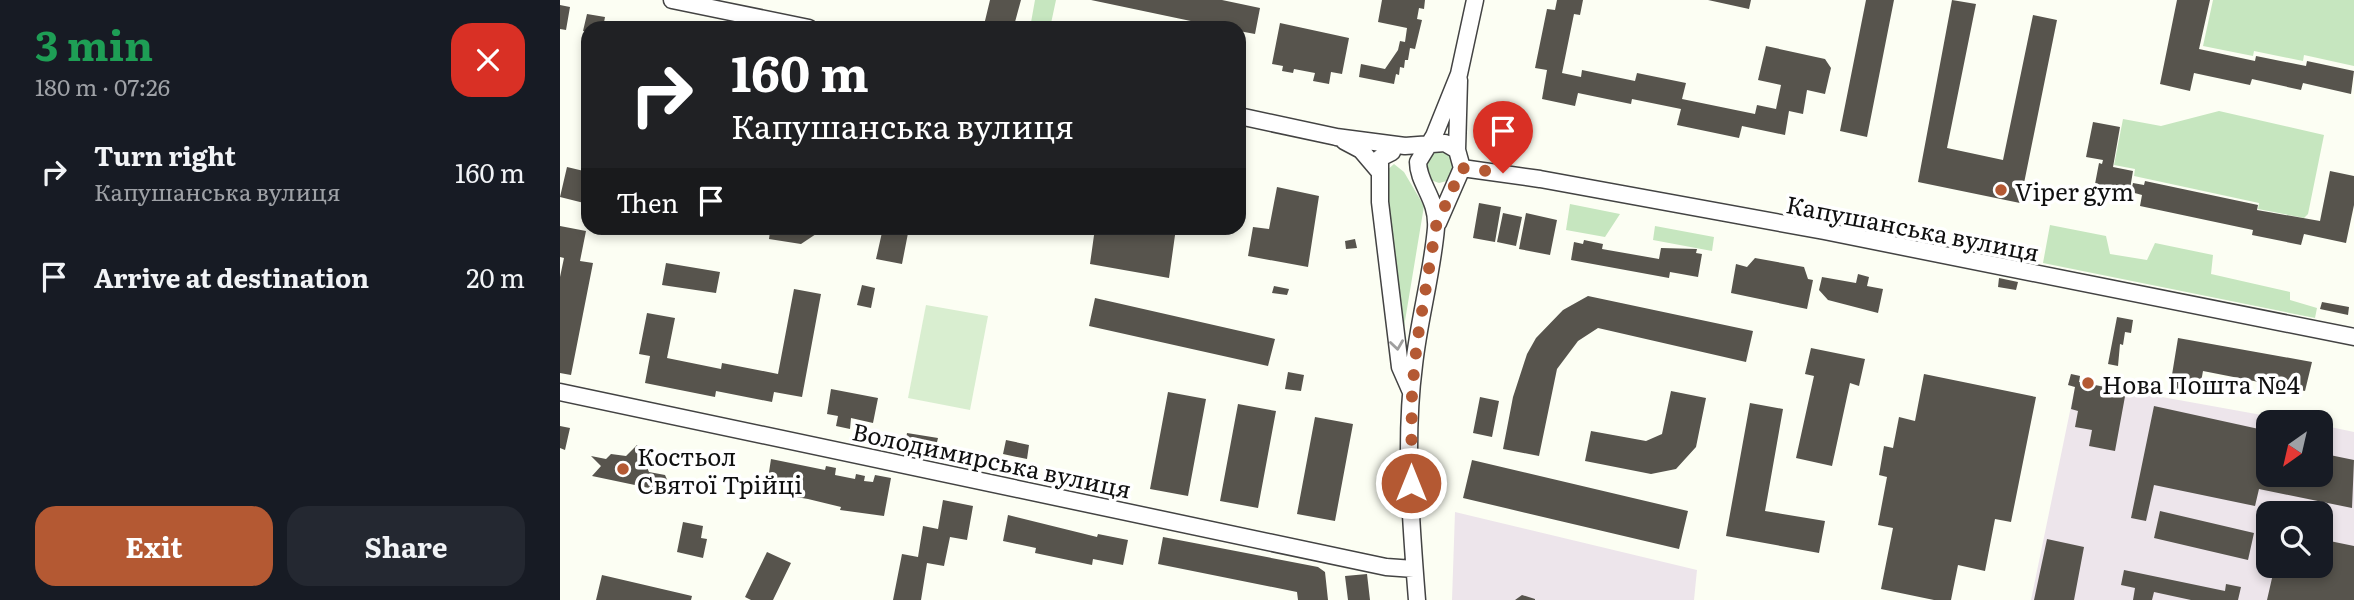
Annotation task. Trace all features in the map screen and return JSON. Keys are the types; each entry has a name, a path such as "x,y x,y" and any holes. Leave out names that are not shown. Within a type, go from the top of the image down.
{"street":[{"path":"673,0 775,21"},
{"path":"1417,600 1414,569 1412,392 1436,226 1432,195 1422,179 1419,157 1430,144 1459,74 1475,0"},
{"path":"1436,226 1460,174 1457,150 1459,74"},
{"path":"1246,117 1336,136 1405,146 1445,143 1457,150"},
{"path":"1336,136 1392,152 1422,179 1438,188 1460,174"},
{"path":"1336,136 1361,150 1378,170"},
{"path":"1392,152 1380,158 1378,170 1400,367 1412,392"},
{"name":"Капушанська вулиця","path":"1460,174 1540,179 1811,229 2354,337"},
{"name":"Володимирська вулиця","path":"560,392 1386,567 1414,569"}],"shaded area":[{"path":"2071,374 2080,376 2079,382 2256,414 2256,487 2333,487 2333,428 2354,432 2354,600 2031,600 2075,387 2068,385"},
{"path":"1455,512 1697,570 1694,600 1452,600"}],"green space":[{"path":"1035,0 1056,0 1052,21 1031,21"},
{"path":"2213,0 2354,0 2354,66 2304,55 2303,61 2254,51 2253,56 2203,46"},
{"path":"2219,111 2324,135 2308,214 2304,218 2258,209 2259,203 2134,176 2135,169 2114,165 2123,119 2161,126"},
{"path":"1437,147 1457,158 1451,180 1439,183 1428,179 1424,157"},
{"path":"1394,164 1404,172 1424,206 1403,333 1385,172"},
{"path":"1570,204 1620,214 1605,237 1566,230"},
{"path":"2050,225 2106,236 2110,254 2147,260 2155,243 2213,255 2211,274 2290,292 2290,300 2317,308 2315,318 2043,263"},
{"path":"1655,226 1714,237 1712,251 1653,240"},
{"path":"926,305 988,316 970,410 908,398"}],"building":[{"path":"990,0 1021,0 1015,21 985,21"},
{"path":"1091,0 1222,0 1260,8 1255,34 1246,32 1246,21 1191,21"},
{"path":"1382,0 1425,0 1424,9 1419,8 1417,19 1422,20 1415,49 1410,48 1408,60 1405,60 1404,68 1400,67 1394,84 1359,77 1361,64 1385,69 1398,50 1400,41 1405,42 1407,28 1378,22"},
{"path":"1557,0 1583,0 1580,15 1574,14 1562,73 1581,77 1582,70 1635,81 1637,73 1686,83 1682,99 1755,114 1757,105 1776,109 1781,85 1758,80 1766,46 1825,59 1831,68 1825,94 1807,90 1803,114 1789,111 1785,135 1742,126 1739,138 1677,125 1681,109 1632,99 1631,104 1578,93 1575,106 1542,99 1547,70 1535,68 1547,9 1555,10"},
{"path":"1708,0 1751,0 1749,9"},
{"path":"1866,0 1894,0 1867,137 1840,131"},
{"path":"1952,0 1976,4 1947,148 2003,160 2033,15 2057,20 2020,203 1918,182"},
{"path":"2177,0 2210,0 2199,49 2255,61 2256,56 2306,66 2307,61 2354,71 2351,94 2303,83 2301,90 2252,79 2250,85 2194,73 2190,91 2160,84"},
{"path":"560,5 570,7 566,30 560,29"},
{"path":"587,14 605,17 604,21 585,21"},
{"path":"1280,23 1349,38 1342,74 1331,72 1329,84 1313,81 1315,73 1294,69 1293,73 1282,71 1283,66 1272,64"},
{"path":"2093,122 2120,127 2113,167 2133,171 2129,195 2098,191 2099,185 2095,184 2099,163 2102,164 2103,160 2086,157"},
{"path":"567,167 581,170 581,202 560,197"},
{"path":"2330,171 2354,176 2354,205 2346,243 2304,234 2301,245 2252,235 2253,230 2140,206 2142,195 2131,192 2133,183 2144,185 2145,181 2258,205 2257,210 2320,221"},
{"path":"1277,187 1319,196 1308,267 1248,256 1253,227 1269,229"},
{"path":"1479,203 1501,207 1495,242 1473,238"},
{"path":"1503,213 1522,217 1516,246 1497,242"},
{"path":"1526,213 1557,220 1550,255 1519,249"},
{"path":"560,226 581,230 581,235 585,235 580,261 593,263 571,375 560,373 560,277 564,258 560,257"},
{"path":"770,235 814,235 801,244 769,239"},
{"path":"881,235 908,235 902,264 876,259"},
{"path":"1094,235 1175,235 1169,278 1090,264"},
{"path":"1355,239 1357,248 1346,249 1345,241"},
{"path":"1584,240 1603,244 1602,249 1659,259 1661,248 1697,249 1696,253 1702,254 1698,277 1670,272 1669,278 1571,260 1574,242 1583,244"},
{"path":"1755,258 1804,267 1808,279 1813,280 1807,309 1731,293 1736,264 1747,267"},
{"path":"666,263 720,272 716,293 662,285"},
{"path":"1858,274 1869,277 1867,286 1883,289 1878,313 1828,300 1819,290 1822,277 1856,283"},
{"path":"1999,278 2018,282 2016,290 1998,287"},
{"path":"862,285 875,288 871,308 857,305"},
{"path":"1274,286 1289,289 1287,295 1272,293"},
{"path":"794,289 821,294 802,397 774,392 772,402 716,391 715,397 645,383 650,356 639,354 647,313 675,318 667,358 721,369 722,363 778,374"},
{"path":"1588,296 1753,331 1746,362 1598,328 1578,341 1557,369 1539,456 1503,449 1513,397 1527,354 1536,338 1563,310"},
{"path":"1095,298 1275,339 1268,366 1089,326"},
{"path":"2322,302 2349,307 2348,315 2320,309"},
{"path":"2117,317 2133,320 2131,333 2125,332 2123,345 2120,344 2118,366 2108,364"},
{"path":"2178,338 2312,362 2305,391 2203,371 2199,393 2170,387"},
{"path":"1811,348 1865,359 1859,386 1850,383 1832,466 1796,458 1814,376 1805,374"},
{"path":"1288,372 1304,375 1301,391 1285,389"},
{"path":"1924,374 2036,397 2011,522 1995,519 1985,571 1958,565 1951,600 1934,600 1881,589 1893,528 1878,525 1887,477 1879,475 1884,446 1893,448 1899,417 1915,421"},
{"path":"2071,374 2080,376 2079,382 2126,391 2115,451 2089,446 2092,430 2075,427 2078,411 2071,409 2075,387 2068,385"},
{"path":"831,389 878,398 873,423 851,418 850,429 836,426 838,416 827,414"},
{"path":"1671,391 1706,398 1696,447 1676,469 1651,474 1585,461 1591,431 1646,441 1662,434"},
{"path":"1168,392 1206,399 1188,496 1150,489"},
{"path":"1480,397 1499,401 1492,437 1473,433"},
{"path":"1750,403 1783,409 1765,511 1825,521 1819,553 1726,536"},
{"path":"1238,404 1276,411 1258,508 1220,501"},
{"path":"2154,406 2256,428 2256,487 2333,487 2333,456 2354,460 2352,508 2333,504 2333,501 2318,501 2259,489 2255,506 2154,485 2146,521 2131,518"},
{"path":"1315,417 1353,424 1335,521 1297,514"},
{"path":"560,426 570,428 565,450 560,448"},
{"path":"907,433 938,438 935,450 905,445"},
{"path":"1006,440 1029,445 1027,459 1003,454"},
{"name":"Костьол Святої Трійці","path":"637,445 649,472 665,475 673,493 592,476 601,466 591,456 606,459 611,454 626,456"},
{"path":"771,459 825,470 826,466 836,468 835,475 855,479 856,474 865,476 864,481 873,482 875,475 891,478 884,516 840,510 841,507 766,492"},
{"path":"1472,460 1688,511 1679,549 1463,498"},
{"path":"943,500 973,506 967,540 950,537 944,566 927,563 921,600 893,600 902,554 918,557 923,526 938,529"},
{"path":"2160,511 2254,533 2248,560 2154,538"},
{"path":"1008,515 1097,537 1098,534 1128,540 1123,565 1093,559 1092,565 1035,553 1036,548 1003,541"},
{"path":"683,522 703,526 701,538 707,539 703,558 677,552"},
{"path":"1163,537 1318,567 1325,572 1328,600 1298,600 1297,592 1158,564"},
{"path":"2047,539 2084,547 2074,600 2034,600"},
{"path":"2333,542 2354,546 2354,600 2267,600 2272,578 2333,578"},
{"path":"767,552 791,563 773,600 751,600 745,597"},
{"path":"2124,570 2225,591 2226,584 2241,587 2238,600 2191,600 2154,592 2152,600 2133,600 2135,588 2121,585"},
{"path":"1367,574 1370,600 1348,600 1345,576"},
{"path":"602,575 692,596 691,600 596,600"},
{"path":"1522,595 1535,599 1535,600 1515,600"}],"place":[{"name":"Viper gym","path":"2001,190"},
{"name":"Нова Пошта №4","path":"2088,383"},
{"name":"Костьол Святої Трійці","path":"623,469"}],"route":[{"path":"1411,483 1410,433 1414,365 1436,226 1462,168 1503,173"}]}
